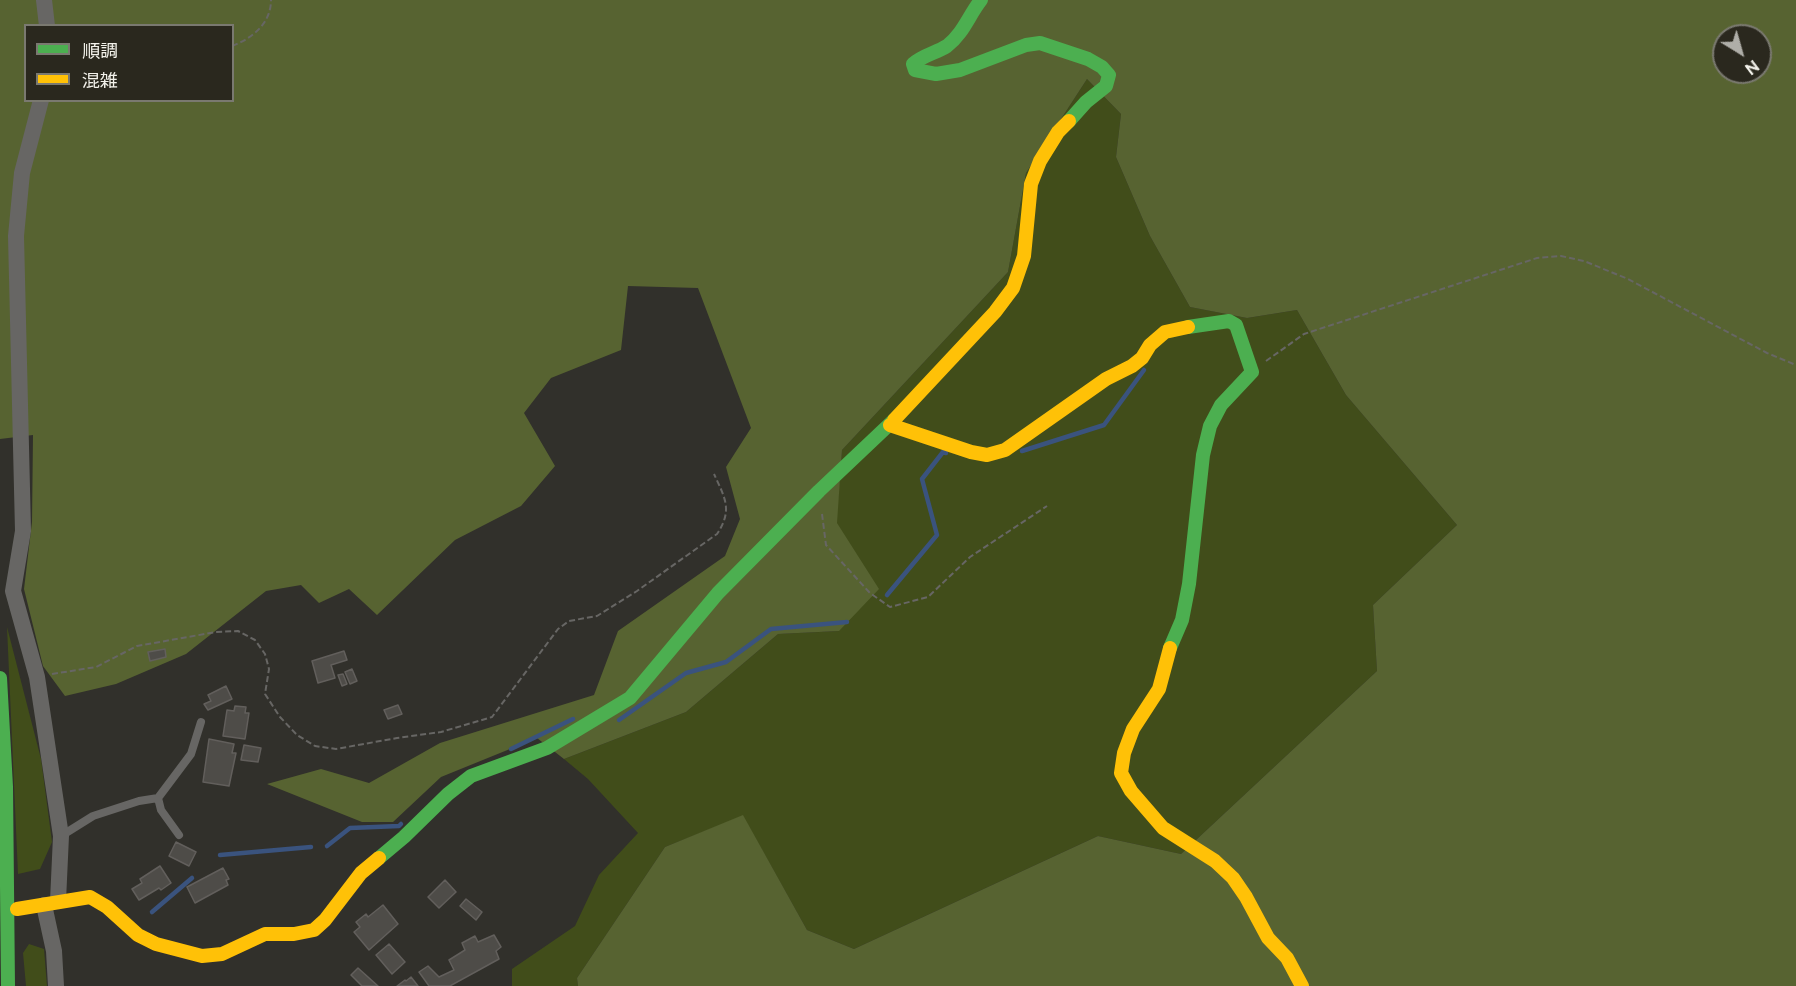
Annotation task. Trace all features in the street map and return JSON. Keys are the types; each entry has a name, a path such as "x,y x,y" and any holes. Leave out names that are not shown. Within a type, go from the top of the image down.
{"main road":[{"path":"17,909 90,897 107,908 138,935 156,944 202,956 222,954 265,934 294,934 314,930 326,920 361,873 471,776 547,748 630,698 718,593 819,491 890,425 995,312 1013,288 1024,256 1030,184 1040,161 1058,132 1086,102 1106,86 1109,75 1088,58 1042,43 1029,44 983,63 936,75 923,74 915,70 913,64 919,58 949,45 981,0"},
{"path":"890,425 971,452 987,455 1005,450 1106,379 1132,366 1165,332 1229,321 1236,325 1252,372 1221,405 1210,426 1203,455 1189,584 1182,620 1168,654 1159,689 1133,729 1124,753 1121,773 1131,790 1163,828 1215,861 1233,879 1246,897 1268,938 1287,958 1302,986"},
{"path":"0,678 6,787 8,986"}],"street":[{"path":"44,0 47,24"},
{"path":"40,102 22,173 16,236 23,531 13,591 37,677 61,836 51,903 56,986"}],"lane":[{"path":"61,836 93,816 139,801 158,798 191,754 201,722"},
{"path":"158,798 161,810 179,835"}],"path":[{"path":"234,45 250,37 263,25 271,11 271,0"},
{"path":"1252,372 1304,334 1537,258 1561,256 1584,261 1628,279 1767,353 1796,365"},
{"path":"37,677 96,667 137,646 216,632 238,631 255,640 265,654 269,669 265,694 280,717 297,735 315,746 336,749 441,732 492,717 558,629 568,621 597,616 637,591 717,534 725,522 728,505 714,474"},
{"path":"819,491 826,545 870,593 890,607 928,597 970,557 1047,506"}],"green space":[{"path":"0,0 1796,0 1796,986 578,986 577,978 665,847 743,815 807,930 854,949 1098,836 1181,854 1377,671 1373,605 1457,525 1346,395 1297,310 1247,318 1190,307 1150,236 1116,157 1121,114 1087,79 1026,173 1008,272 842,450 837,523 879,589 839,631 778,634 686,712 564,759 537,738 441,777 393,822 362,822 267,784 321,769 369,783 440,743 594,695 618,631 725,556 740,519 726,467 751,428 698,288 628,286 621,350 551,378 524,413 555,466 521,506 455,540 377,615 349,589 319,603 301,585 266,591 186,654 116,684 65,696 43,666 24,589 32,522 33,435 0,439"},
{"path":"1087,79 1121,114 1116,157 1150,236 1190,307 1247,318 1297,310 1346,395 1457,525 1373,605 1377,671 1181,854 1098,836 854,949 807,930 743,816 665,847 577,978 578,986 512,986 512,969 575,926 599,875 638,833 588,779 564,759 686,712 778,634 839,631 836,523 842,450 1008,272 1026,173"},
{"path":"7,627 41,759 52,842 40,869 18,874"},
{"path":"29,944 44,949 47,986 26,986 23,953"}],"building":[{"path":"165,649 166,657 150,661 148,652"},
{"path":"344,651 347,660 331,665 335,678 318,683 312,661"},
{"path":"352,669 357,681 350,684 345,672"},
{"path":"343,674 347,684 342,686 338,675"},
{"path":"226,686 232,699 208,710 204,704 211,701 208,695"},
{"path":"398,705 402,714 388,719 384,710"},
{"path":"235,706 246,707 245,713 249,713 245,739 223,736 227,710 234,711"},
{"path":"209,739 234,744 232,753 236,753 229,786 203,782"},
{"path":"244,745 261,748 258,762 241,760"},
{"path":"176,842 196,852 189,866 169,856"},
{"path":"160,866 171,883 139,900 132,889 142,883 140,879"},
{"path":"223,868 229,879 226,880 228,885 195,903 187,887"},
{"path":"445,880 456,892 439,908 428,897"},
{"path":"466,899 482,912 476,920 460,906"},
{"path":"383,905 398,924 369,950 354,932 360,927 356,922 366,914 368,917"},
{"path":"494,935 501,947 496,951 499,959 450,986 429,986 419,972 428,966 439,977 454,970 449,960 465,950 462,943 475,936 478,942"},
{"path":"389,944 405,962 392,974 376,955"},
{"path":"358,968 378,986 362,986 351,975"},
{"path":"411,977 418,986 397,986 405,980"}],"waterway":[{"path":"1022,451 1104,425 1144,370"},
{"path":"887,595 937,535 922,479 943,452 946,453"},
{"path":"619,720 686,673 726,662 771,629 847,622"},
{"path":"511,749 573,719"},
{"path":"327,846 350,828 399,826 401,824"},
{"path":"220,855 311,847"},
{"path":"152,912 192,878"}],"traffic: fast":[{"path":"981,0 953,41 913,64 915,70 936,74 960,70 1026,45 1040,43 1088,59 1102,67 1109,75 1106,86 1086,102 1069,121"},
{"path":"1170,648 1182,620 1189,584 1203,455 1210,426 1221,405 1252,372 1236,325 1229,321 1188,327"},
{"path":"379,858 448,794 471,776 547,748 630,698 718,593 819,491 894,420"},
{"path":"0,678 6,787 8,986"}],"traffic: slow":[{"path":"894,420 995,312 1013,288 1024,256 1031,184 1040,161 1058,132 1069,121"},
{"path":"890,425 971,452 987,455 1005,450 1106,379 1132,366 1165,332 1188,327"},
{"path":"1170,648 1159,689 1133,729 1124,753 1121,773 1131,791 1163,828 1215,861 1233,878 1268,938 1287,958 1302,986"},
{"path":"17,909 90,897 107,907 138,935 156,944 202,956 222,954 265,934 294,934 314,930 325,920 361,873 379,858"}]}
